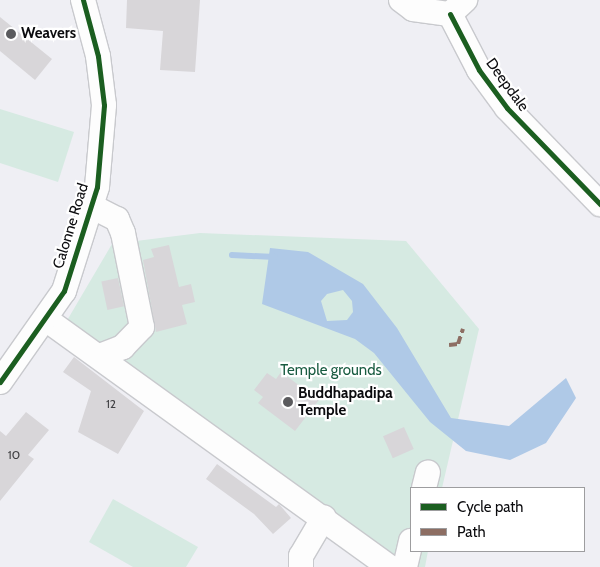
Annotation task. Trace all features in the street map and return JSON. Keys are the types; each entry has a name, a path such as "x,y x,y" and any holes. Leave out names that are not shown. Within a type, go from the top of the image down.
{"street":[{"name":"Calonne Road","path":"0,382 47,320 67,284 93,208 104,105 98,56 83,0"},
{"name":"Deepdale","path":"401,0 413,9 458,7 479,70 507,108 600,204"},
{"path":"93,208 117,219 124,233 142,327 123,347 102,355"},
{"path":"47,320 102,355 390,567"},
{"path":"301,567 301,556 324,517"},
{"path":"405,567 410,546"}],"green space":[{"path":"0,109 74,132 58,182 0,163"},
{"name":"Temple grounds","path":"200,233 406,241 479,329 442,487 410,487 410,552 428,552 425,567 379,567 62,329 112,244"},
{"path":"113,499 198,547 186,567 133,567 89,542"}],"water":[{"path":"270,248 308,252 363,284 397,328 451,418 509,426 566,378 576,398 546,443 510,460 466,451 430,422 374,353 355,339 262,304","holes":["343,290 352,301 353,312 347,320 327,321 321,301 327,294"]}],"building":[{"path":"127,0 200,0 195,72 160,70 163,31 126,28"},
{"name":"Weavers","path":"0,17 52,59 35,80 0,51"},
{"path":"169,245 179,287 191,284 195,302 182,305 187,324 156,332 143,260 154,257 151,249"},
{"path":"118,278 124,306 107,310 101,282"},
{"path":"74,357 144,411 118,454 78,432 91,391 63,372"},
{"name":"Buddhapadipa Temple","path":"281,372 319,400 295,431 258,403 263,397 254,390 267,373 276,379"},
{"path":"26,412 49,430 28,455 34,459 0,501 0,431 6,436"},
{"path":"404,427 414,449 393,458 383,436"},
{"path":"217,464 276,507 279,504 291,518 273,534 254,514 206,479"}],"waterway":[{"path":"232,255 275,257"}],"marked path":[{"path":"449,345 458,344 463,329"}],"cycle path":[{"path":"0,382 64,291 97,187 104,105 98,56 83,0"},
{"path":"450,14 479,70 507,108 600,204"}],"place":[{"name":"Weavers","path":"11,34"},
{"name":"Buddhapadipa Temple","path":"288,402"}]}
